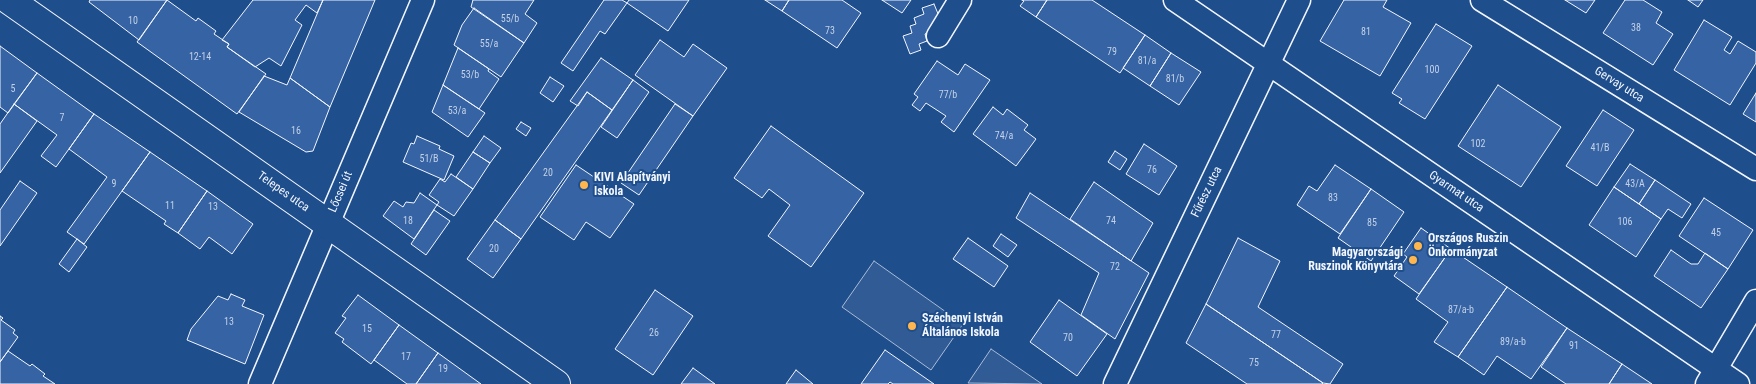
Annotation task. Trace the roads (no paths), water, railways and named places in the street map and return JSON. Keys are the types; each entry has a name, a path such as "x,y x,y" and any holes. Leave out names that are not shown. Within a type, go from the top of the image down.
{"street":[{"name":"Telepes utca","path":"9,0 556,384"},
{"name":"Lőcsei út","path":"260,384 423,0"},
{"path":"938,36 960,0"},
{"name":"Gyarmat utca","path":"1175,0 1711,377 1738,384"},
{"name":"Fűrész utca","path":"1115,384 1298,0"},
{"name":"Gervay utca","path":"1482,0 1756,169"},
{"path":"1711,377 1756,301"}],"place":[{"name":"KIVI Alapítványi Iskola","path":"584,185"},
{"name":"Országos Ruszin Önkormányzat","path":"1418,246"},
{"name":"Magyarországi Ruszinok Könyvtára","path":"1413,260"},
{"name":"Széchenyi István Általános Iskola","path":"912,326"}]}
